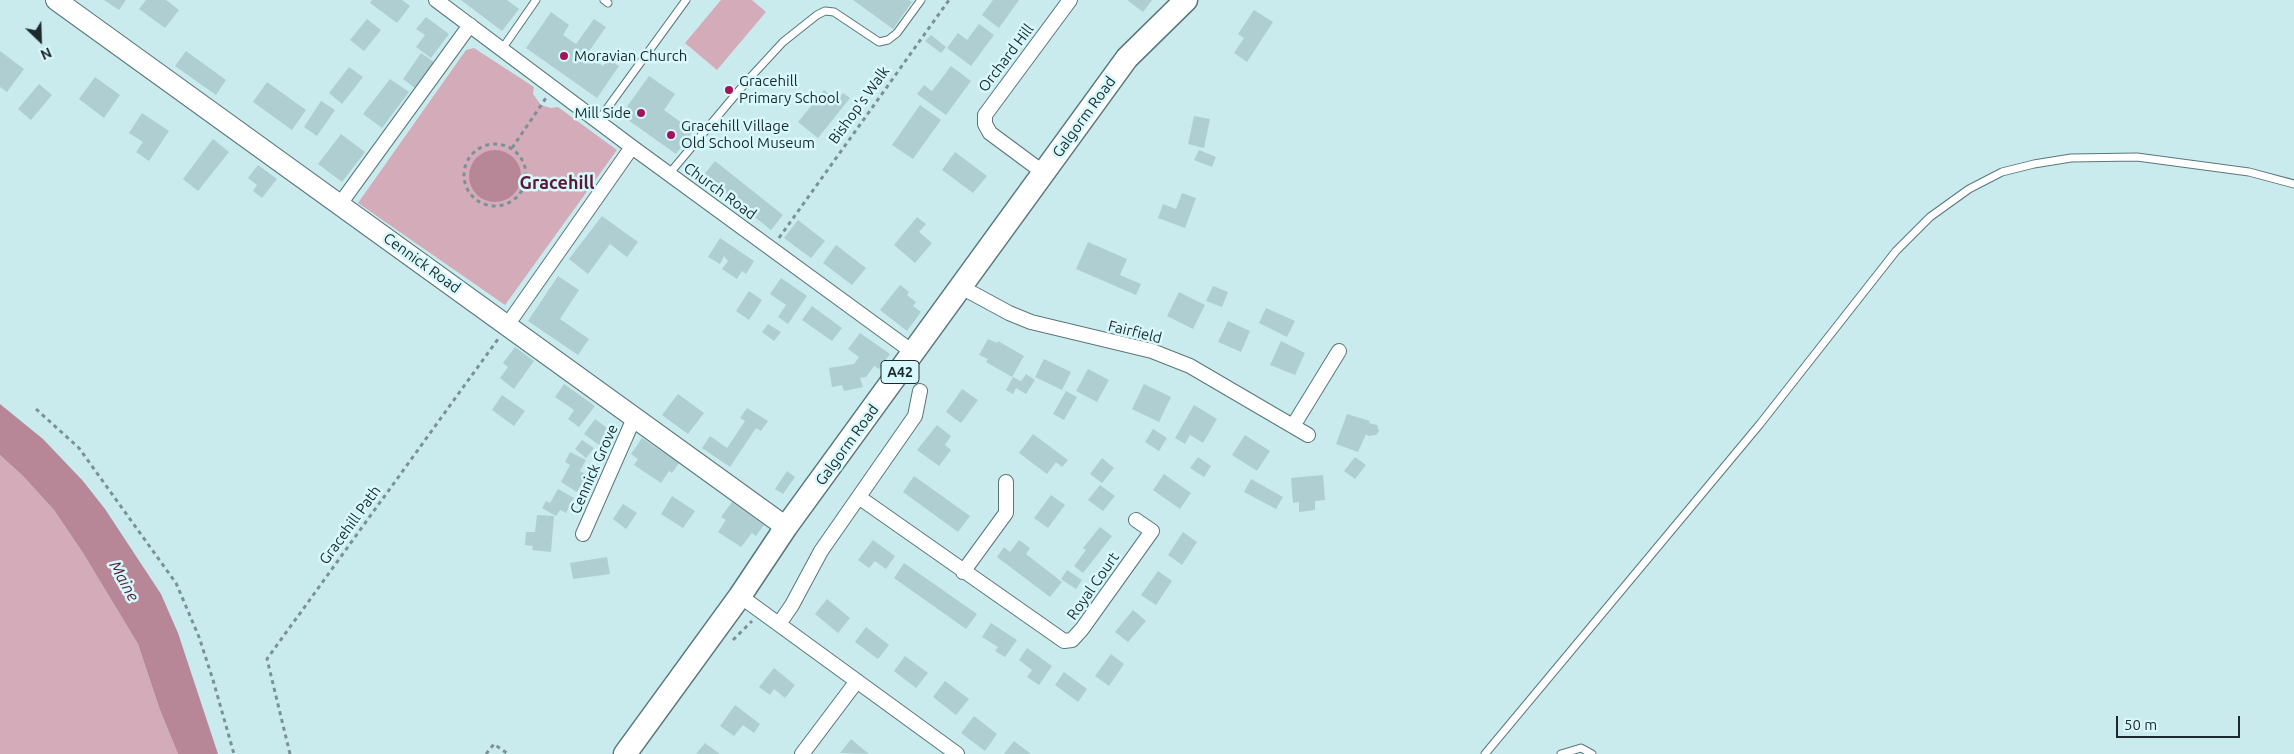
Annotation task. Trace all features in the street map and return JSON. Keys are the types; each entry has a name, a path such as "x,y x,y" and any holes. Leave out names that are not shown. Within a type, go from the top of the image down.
{"main road":[{"name":"Galgorm Road","path":"625,754 740,596 786,527 1127,58 1186,0"}],"street":[{"name":"Cennick Road","path":"56,0 508,324 786,527"},
{"name":"Church Road","path":"436,0 669,174 914,353"},
{"name":"Orchard Hill","path":"1044,173 990,133 985,124 985,115 1070,0"},
{"path":"340,204 470,25"},
{"path":"508,324 632,146"},
{"name":"Fairfield","path":"961,287 1031,322 1152,351 1190,366 1308,436"},
{"path":"1293,426 1339,350"},
{"path":"779,624 792,605 821,551 860,498 915,416 920,391"},
{"name":"Cennick Grove","path":"583,534 635,416"},
{"path":"963,572 1006,513 1006,482"},
{"name":"Royal Court","path":"860,498 1060,640 1068,642 1076,637 1152,531 1136,520"},
{"path":"740,596 957,754"},
{"path":"802,754 858,681"}],"lane":[{"path":"502,49 536,0"},
{"path":"598,121 686,0"},
{"path":"669,174 747,81 783,42 816,15 825,11 834,12 879,42 888,40 897,33 921,0"},
{"path":"1485,754 1754,432 1896,251 1930,216 1969,189 2002,172 2071,158 2137,157 2248,172 2294,184"},
{"path":"1561,754 1582,748 1592,754"}],"path":[{"name":"Bishop's Walk","path":"771,248 948,0"},
{"path":"512,148 554,88"},
{"path":"489,144 501,144 512,148 526,166 527,178 524,189 517,198 507,204 496,207 484,205 474,199 466,184 465,167 470,157 478,149 489,144"},
{"name":"Gracehill Path","path":"290,754 268,659 508,324"},
{"path":"36,408 79,448 176,583 199,637 234,754"},
{"path":"486,754 494,744 508,754"}],"shaded area":[{"path":"721,0 752,0 766,12 717,70 685,43"},
{"path":"474,48 534,87 533,94 541,105 551,108 558,107 617,150 505,305 358,203 466,50"},
{"path":"0,455 23,476 54,510 83,553 138,644 160,710 178,754 0,754"}],"water":[{"path":"495,150 505,152 513,158 519,166 521,176 519,186 513,194 505,200 495,202 485,200 477,194 471,186 469,176 471,166 477,158 485,152"},
{"name":"Maine","path":"0,404 43,439 83,481 105,509 161,594 178,633 218,754 178,754 160,710 138,644 83,553 54,510 23,476 0,455"}],"building":[{"path":"104,0 126,0 119,10"},
{"path":"146,0 166,0 179,10 165,28 139,9"},
{"path":"372,0 402,0 410,6 397,23 370,3"},
{"path":"461,0 507,0 519,9 502,31"},
{"path":"853,0 909,0 912,2 893,29"},
{"path":"993,0 1019,0 999,28 982,15"},
{"path":"1127,0 1152,0 1143,12"},
{"path":"1254,10 1273,22 1247,62 1234,53 1244,38 1238,34"},
{"name":"Moravian Church","path":"551,12 569,25 563,35 576,44 594,19 606,27 587,54 603,66 608,59 619,66 597,98 526,48"},
{"path":"426,17 449,34 431,58 416,47 425,35 416,29"},
{"path":"367,19 381,30 364,51 350,40"},
{"path":"979,24 994,35 971,66 947,48 958,33 967,40"},
{"path":"931,35 946,47 941,53 925,41"},
{"path":"0,51 24,69 7,92 0,87"},
{"path":"186,51 226,80 216,95 175,66"},
{"path":"421,53 434,62 415,88 403,79"},
{"path":"951,66 971,81 946,115 917,94 924,85 932,91"},
{"path":"349,67 363,77 342,104 329,93"},
{"path":"649,76 675,94 664,110 693,131 676,154 621,115"},
{"path":"95,77 120,95 104,118 79,99"},
{"path":"390,79 409,92 382,128 363,114"},
{"path":"267,82 306,110 292,130 253,102"},
{"path":"39,84 52,95 31,120 18,109"},
{"path":"824,90 837,101 843,93 850,98 818,138 798,122"},
{"path":"321,101 335,110 317,136 304,127"},
{"path":"920,105 941,120 913,159 892,145"},
{"path":"142,113 169,131 149,161 136,152 143,142 129,133"},
{"path":"1194,116 1210,119 1204,148 1188,144"},
{"path":"341,134 365,152 342,182 318,164"},
{"path":"213,139 229,152 198,191 183,179"},
{"path":"1199,150 1216,157 1212,167 1194,160"},
{"path":"955,152 987,176 973,193 942,170"},
{"path":"715,161 783,215 771,230 703,176"},
{"path":"258,165 277,179 262,198 253,191 257,185 248,178"},
{"path":"1182,193 1196,198 1185,228 1158,218 1163,204 1176,209"},
{"path":"602,216 638,242 627,257 610,244 588,274 569,259"},
{"path":"917,217 926,224 919,232 932,243 915,263 894,245"},
{"path":"798,220 825,241 811,258 784,238"},
{"path":"720,238 754,261 746,274 742,271 737,279 722,269 728,261 724,256 720,264 708,257"},
{"path":"1088,242 1127,259 1120,275 1141,284 1136,295 1076,269"},
{"path":"836,245 866,268 852,285 823,263"},
{"path":"558,276 579,290 560,319 589,339 578,355 528,321"},
{"path":"781,278 807,296 788,324 778,317 786,305 770,294"},
{"path":"900,285 909,292 907,295 916,302 913,306 921,312 907,331 880,310"},
{"path":"1213,286 1228,292 1222,307 1206,301"},
{"path":"749,291 762,300 749,320 736,311"},
{"path":"1179,292 1205,305 1193,329 1167,316"},
{"path":"812,306 842,328 832,341 802,320"},
{"path":"1266,308 1295,321 1287,337 1259,323"},
{"path":"1228,321 1250,331 1241,352 1218,342"},
{"path":"768,324 781,332 774,341 762,332"},
{"path":"860,333 890,354 879,369 874,366 866,377 860,378 863,387 844,391 842,385 832,387 829,368 854,364 859,357 848,349"},
{"path":"988,339 997,343 998,341 1024,356 1012,377 986,362 988,359 979,355"},
{"path":"1281,341 1305,353 1295,375 1270,365"},
{"path":"515,347 534,361 514,389 500,378 508,367 503,363"},
{"path":"1044,359 1071,372 1062,390 1035,377"},
{"path":"1088,369 1109,380 1097,402 1076,391"},
{"path":"1026,374 1035,380 1026,394 1016,388 1013,394 1006,390 1013,377 1021,381"},
{"path":"564,384 595,406 579,427 568,419 574,410 555,397"},
{"path":"1144,384 1171,397 1159,422 1132,409"},
{"path":"962,389 978,400 961,423 946,412"},
{"path":"1066,391 1077,397 1064,420 1053,414"},
{"path":"678,394 704,413 688,434 662,415"},
{"path":"502,395 525,411 514,426 492,410"},
{"path":"1194,405 1217,419 1203,443 1190,435 1185,444 1175,438"},
{"path":"747,408 768,421 761,431 756,428 730,467 702,448 710,436 727,448 745,421 740,418"},
{"path":"1347,414 1370,421 1369,423 1377,425 1379,431 1376,435 1368,436 1366,434 1358,452 1336,444"},
{"path":"595,419 614,433 603,448 584,434"},
{"path":"937,425 951,436 945,445 951,450 939,466 917,450"},
{"path":"1153,429 1167,438 1159,451 1145,442"},
{"path":"1033,434 1068,460 1062,467 1056,462 1047,474 1019,453"},
{"path":"1245,435 1270,451 1257,471 1232,455"},
{"path":"642,438 679,463 672,473 669,471 661,483 634,465 638,459 631,454"},
{"path":"582,440 594,448 586,458 575,449"},
{"path":"570,452 586,460 580,471 587,475 577,492 561,482 570,465 565,462"},
{"path":"1198,457 1211,466 1204,477 1190,468"},
{"path":"1355,457 1366,465 1355,479 1344,471"},
{"path":"1102,458 1114,468 1102,483 1090,474"},
{"path":"787,471 795,477 783,494 775,489"},
{"path":"1164,474 1191,493 1180,509 1153,490"},
{"path":"1323,475 1325,500 1315,501 1315,510 1299,512 1299,502 1293,503 1291,478"},
{"path":"914,476 970,516 958,532 903,492"},
{"path":"1251,479 1283,497 1276,509 1244,492"},
{"path":"1100,485 1115,496 1103,511 1088,500"},
{"path":"558,489 574,498 566,513 560,510 556,516 542,508 546,501 550,503"},
{"path":"1051,495 1065,505 1048,528 1034,518"},
{"path":"672,496 695,511 683,528 661,514"},
{"path":"732,502 764,525 756,536 752,533 741,547 718,532 726,520 721,517"},
{"path":"623,504 637,513 626,529 613,519"},
{"path":"537,515 554,516 551,552 532,550 533,546 525,545 526,532 535,532"},
{"path":"1100,527 1112,536 1083,573 1074,566 1086,550 1083,548"},
{"path":"1183,532 1197,542 1182,565 1168,555"},
{"path":"873,540 895,556 886,569 875,561 869,568 858,560"},
{"path":"1019,540 1030,548 1026,554 1062,582 1050,597 997,557 1004,547 1010,552"},
{"path":"607,557 610,574 573,579 570,563"},
{"path":"904,563 977,614 966,629 894,578"},
{"path":"1067,570 1082,580 1076,589 1061,579"},
{"path":"1158,571 1172,581 1156,605 1141,595"},
{"path":"827,599 850,618 838,633 815,614"},
{"path":"1133,610 1146,621 1128,642 1115,632"},
{"path":"991,623 1017,640 1005,657 995,651 998,647 982,637"},
{"path":"866,627 889,645 878,659 855,642"},
{"path":"1027,648 1052,666 1039,685 1027,677 1032,670 1019,660"},
{"path":"1111,654 1124,664 1109,686 1095,676"},
{"path":"905,656 928,673 916,688 894,671"},
{"path":"774,668 795,685 785,698 774,689 770,695 759,687"},
{"path":"1064,672 1087,689 1078,702 1055,685"},
{"path":"945,681 969,699 956,715 933,697"},
{"path":"735,705 760,724 754,733 743,725 734,736 720,726"},
{"path":"974,716 997,734 985,751 961,733"},
{"path":"851,739 869,754 840,753"},
{"path":"1014,741 1031,754 1004,754"},
{"path":"705,743 720,754 696,754"}],"place":[{"name":"Moravian Church","path":"564,56"},
{"name":"Gracehill Primary School","path":"729,90"},
{"name":"Mill Side","path":"641,113"},
{"name":"Gracehill Village Old School Museum","path":"671,135"}],"district":[{"name":"Gracehill","path":"557,183"}]}
